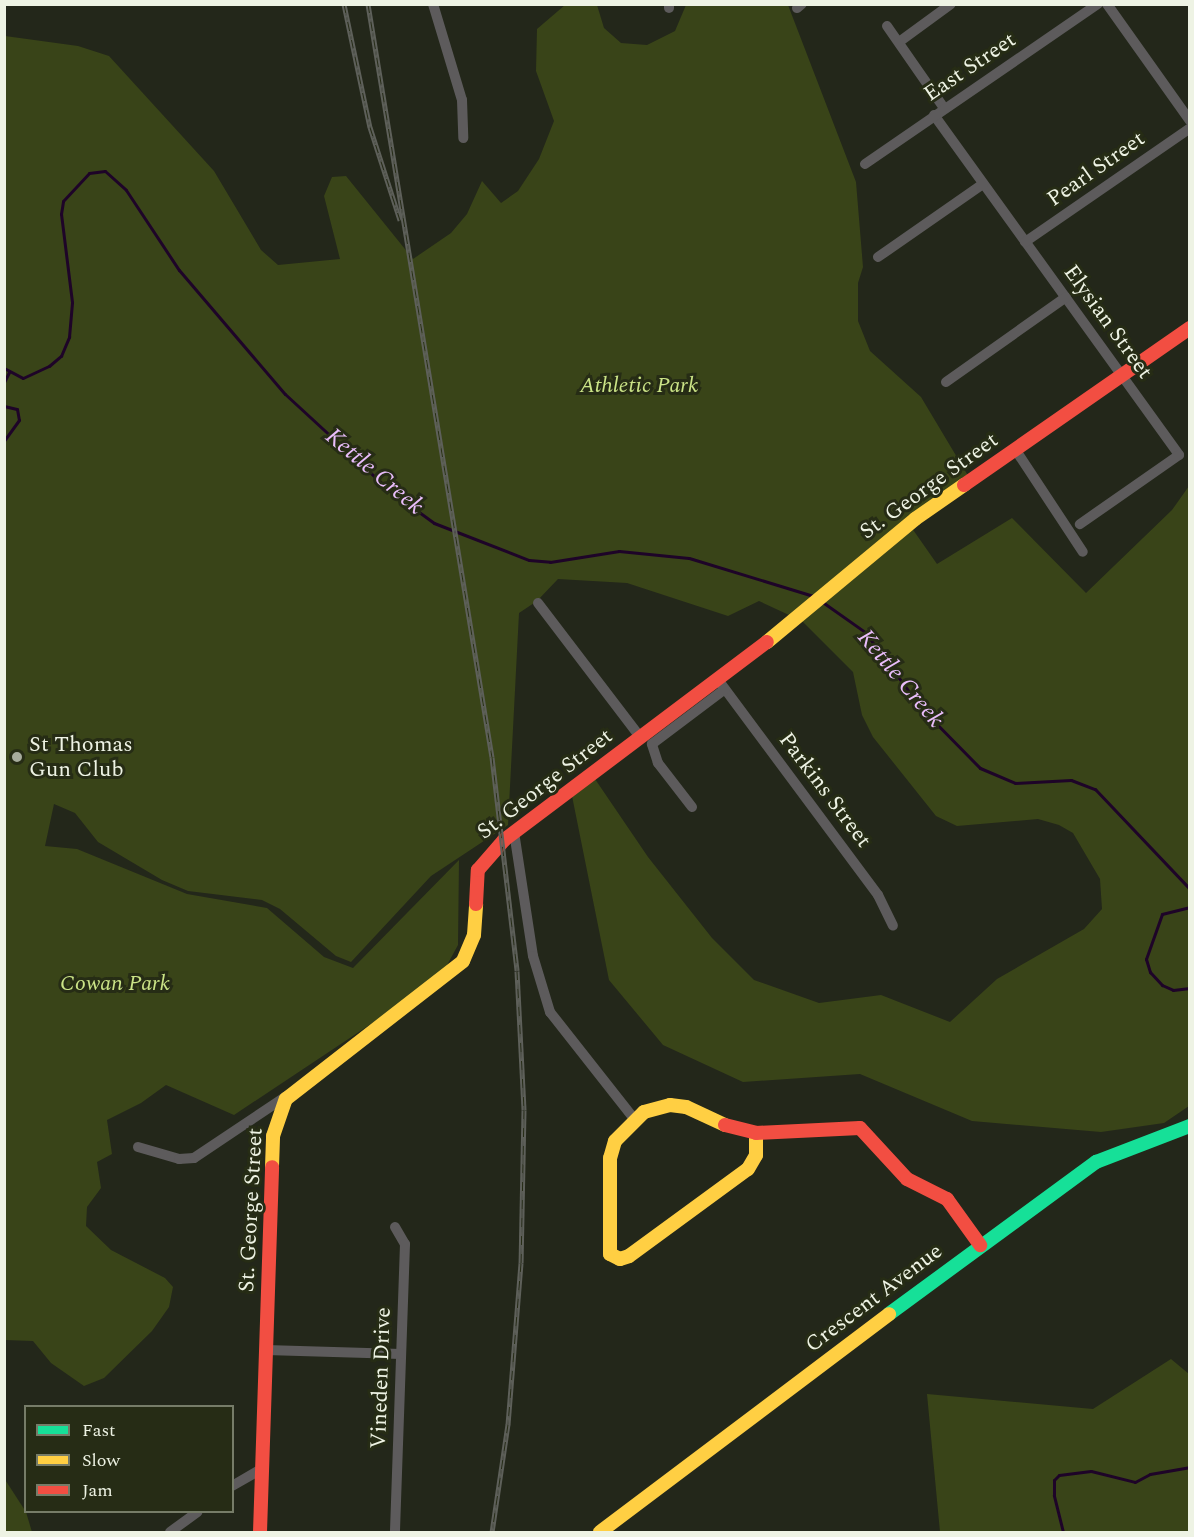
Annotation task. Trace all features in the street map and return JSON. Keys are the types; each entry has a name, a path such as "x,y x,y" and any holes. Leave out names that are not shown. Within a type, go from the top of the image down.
{"street":[{"path":"434,4 462,100 463,138"},
{"path":"899,42 951,4"},
{"name":"East Street","path":"865,164 1098,4"},
{"path":"1107,4 1190,122"},
{"path":"887,26 944,108"},
{"name":"Elysian Street","path":"934,115 1179,455 1080,524"},
{"name":"Pearl Street","path":"1025,242 1190,128"},
{"path":"878,257 983,184"},
{"path":"946,382 1066,297"},
{"name":"St. George Street","path":"260,1533 274,1129 282,1104 293,1091 463,961 474,935 478,870 489,853 640,737 722,685 794,620 915,519 1190,328"},
{"path":"1015,449 1083,552"},
{"path":"538,603 640,737"},
{"path":"692,807 658,763 652,744 722,685"},
{"name":"Parkins Street","path":"722,685 878,895 893,926"},
{"path":"514,832 533,956 550,1012 635,1120"},
{"path":"138,1147 179,1159 195,1158 293,1091"},
{"path":"756,1133 756,1155 748,1169 628,1256 616,1258 607,1247 610,1158 620,1132 653,1108 679,1106 729,1127 756,1133 860,1128 875,1140 907,1179 947,1199 980,1245"},
{"name":"Crescent Avenue","path":"600,1533 980,1245 1096,1162 1190,1126"},
{"name":"Vineden Drive","path":"395,1227 405,1244 395,1533"},
{"path":"266,1350 401,1354"},
{"path":"234,1485 262,1469"},
{"path":"170,1533 197,1513"}],"green space":[{"path":"565,5 597,5 604,28 621,43 647,45 675,31 686,5 788,5 856,182 863,267 858,283 858,321 870,351 921,397 970,479 909,524 937,564 1012,518 1086,593 1172,510 1189,486 1189,1106 1164,1123 1101,1132 972,1121 860,1074 743,1082 663,1045 609,980 572,796 595,779 648,857 712,938 754,980 819,1003 881,995 950,1022 997,979 1084,929 1102,909 1100,879 1073,833 1059,825 1038,819 957,826 936,816 873,737 862,715 853,672 802,621 759,601 728,616 627,583 558,579 537,601 519,613 508,825 431,876 351,962 336,956 280,909 262,900 188,891 162,880 98,842 75,813 54,804 45,846 77,849 187,894 267,908 324,957 353,968 459,860 458,945 440,978 234,1115 166,1085 141,1103 107,1120 112,1154 97,1162 101,1188 87,1207 86,1226 111,1250 165,1278 173,1287 169,1307 152,1331 104,1378 84,1386 51,1363 33,1341 5,1340 5,36 78,46 109,56 214,171 261,250 278,265 340,259 324,196 332,177 346,176 413,259 451,233 467,214 482,181 501,203 518,191 539,159 554,121 536,71 537,29"},
{"path":"1171,1359 1189,1374 1189,1532 940,1532 927,1394 1093,1409"},
{"path":"4,1478 24,1509 24,1513 26,1513 32,1532 5,1532"}],"waterway":[{"name":"Kettle Creek","path":"4,368 23,378 49,366 61,356 69,337 72,302 61,214 63,201 89,173 105,171 126,190 179,270 285,394 390,491 434,523 529,560 550,562 619,551 689,558 813,596"},
{"path":"4,382 9,372"},
{"path":"4,406 17,409 19,420 4,441"},
{"name":"Kettle Creek","path":"821,601 865,632 921,708 980,768 1015,783 1071,780 1095,789 1190,889"},
{"name":"Kettle Creek","path":"1190,907 1162,914 1146,959 1150,972 1162,985 1173,990 1190,988"},
{"path":"1063,1532 1054,1495 1054,1480 1059,1475 1091,1471 1135,1482 1150,1474 1190,1467"}],"railway":[{"path":"344,4 370,127 400,220"},
{"path":"368,4 492,757 517,971 524,1110 521,1263 508,1424 492,1532"}],"traffic: fast":[{"path":"889,1314 1096,1162 1190,1126"}],"traffic: slow":[{"path":"767,642 915,519 964,485"},
{"path":"272,1167 273,1136 286,1099 463,961 474,935 476,904"},
{"path":"725,1125 686,1107 670,1105 644,1112 615,1141 610,1158 610,1254 620,1259 629,1256 748,1169 756,1155 756,1133"},
{"path":"600,1532 889,1314"}],"traffic: jam":[{"path":"964,485 1190,328"},
{"path":"476,904 478,870 504,840 767,642"},
{"path":"725,1125 756,1133 860,1128 907,1179 947,1199 980,1245"},
{"path":"260,1532 272,1167"}],"place":[{"name":"St Thomas Gun Club","path":"17,757"}],"park label":[{"name":"Athletic Park","path":"639,386"},
{"name":"Cowan Park","path":"115,984"}]}
